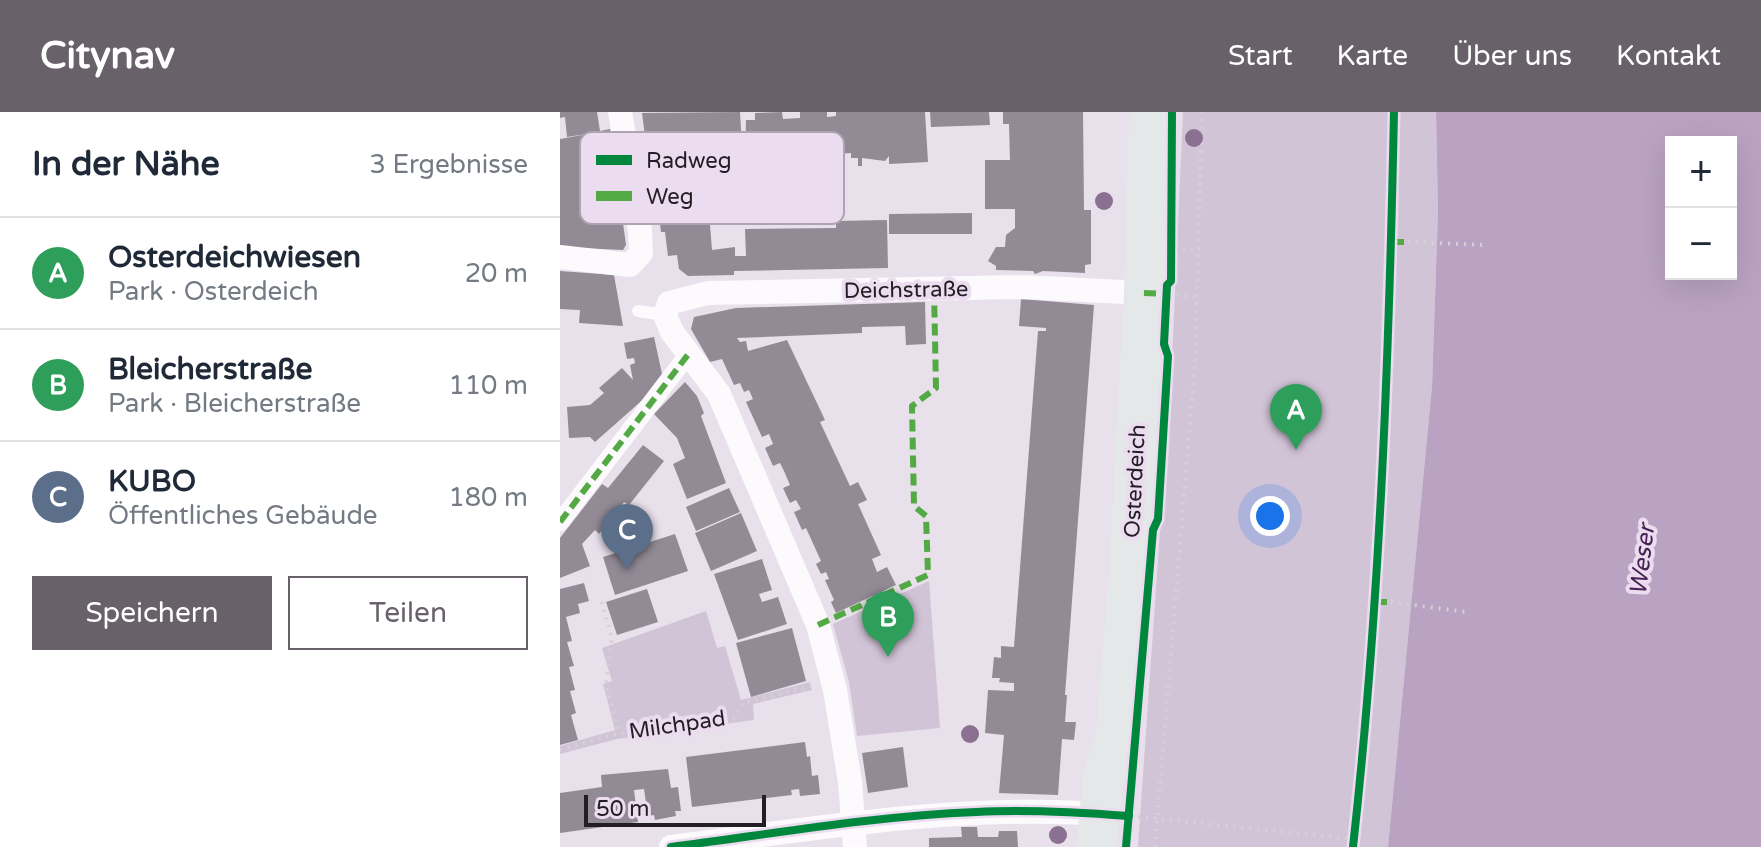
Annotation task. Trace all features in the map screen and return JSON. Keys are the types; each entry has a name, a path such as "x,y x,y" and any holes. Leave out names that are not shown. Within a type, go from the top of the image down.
{"main road":[{"name":"Osterdeich","path":"1117,822 1103,779 1116,733 1155,294 1149,112"}],"street":[{"path":"620,112 623,132"},
{"path":"560,257 630,265 641,253 639,224"},
{"name":"Deichstraße","path":"667,309 708,293 1024,287 1155,294"},
{"path":"667,309 672,332 719,394 818,625 835,690 850,782 854,835"},
{"path":"560,522 690,352"},
{"path":"671,847 854,835 975,812 1117,822"}],"lane":[{"path":"638,311 667,309"}],"path":[{"path":"1155,847 1194,379 1202,112"},
{"path":"1353,847 1375,602 1382,483 1394,112"},
{"path":"1171,260 1172,236"},
{"path":"1408,242 1485,245"},
{"path":"1172,249 1200,250"},
{"path":"1155,294 1198,297"},
{"path":"602,602 612,638 606,684 619,733"},
{"path":"1391,602 1467,612"},
{"path":"1117,822 1158,819 1354,839"}],"shaded area":[{"path":"1183,112 1436,112 1438,211 1432,386 1388,847 1138,847 1172,358"},
{"path":"929,581 940,728 857,736 849,682 833,624"},
{"path":"706,611 717,648 725,646 741,700 810,682 812,690 753,704 754,720 617,739 560,754 560,746 615,730 603,684 612,681 602,648"}],"water":[{"name":"Weser","path":"1436,112 1761,112 1761,847 1388,847 1432,386 1438,211"}],"building":[{"path":"560,112 597,112 600,131 610,129 610,132 580,132 580,135 567,137 565,117 560,118"},
{"path":"740,112 741,132 644,132 642,113"},
{"path":"782,112 783,119 800,118 800,112 827,112 827,117 836,116 836,112 925,112 928,162 889,164 889,156 885,161 862,158 862,166 858,166 858,158 851,158 851,153 844,154 844,132 746,132 746,120 755,120 755,113"},
{"path":"930,112 989,112 990,125 931,127"},
{"path":"1003,112 1083,112 1084,210 1091,210 1091,264 1085,265 1085,273 1043,271 1035,274 1033,271 996,270 996,266 988,261 996,247 1005,247 1006,235 1015,228 1015,209 985,209 985,160 1010,160 1009,124 1003,124"},
{"path":"580,135 580,224 623,224 626,245 623,250 560,247 560,139"},
{"path":"972,213 972,234 889,234 889,214"},
{"path":"887,220 888,268 734,271 734,275 688,276 679,269 677,255 668,256 665,232 661,232 660,224 710,224 712,250 735,247 735,256 746,256 745,229 836,228 836,224 844,224 844,221"},
{"path":"560,271 614,275 623,326 579,323 580,310 560,309"},
{"path":"1021,299 1094,305 1065,695 1065,722 1076,722 1074,740 1062,739 1058,795 999,793 1004,735 985,733 988,690 1014,691 1014,683 992,678 994,657 1001,658 1001,646 1014,647 1038,331 1046,331 1046,328 1019,326"},
{"path":"925,302 926,344 906,345 905,326 862,327 862,333 737,338 740,342 746,341 748,351 787,340 825,420 820,422 850,486 858,482 867,500 858,504 881,555 872,559 877,572 887,567 896,585 836,613 825,580 829,579 826,572 821,574 816,564 821,561 806,528 802,530 794,512 801,509 796,500 790,503 783,488 790,485 784,471 780,463 773,466 765,448 773,444 769,434 762,437 746,402 753,399 749,390 744,392 740,383 734,385 722,359 710,362 691,329 694,317 736,308"},
{"path":"654,337 662,374 647,396 595,442 590,437 569,438 567,407 590,405 604,393 599,388 622,368 633,380 630,365 635,363 634,358 627,359 624,343"},
{"path":"685,382 697,396 704,413 701,416 726,483 687,499 673,464 685,458 677,438 654,414"},
{"path":"643,445 664,461 629,505 624,502 599,534 595,530 582,544 590,566 560,578 560,538 602,484 608,488"},
{"path":"729,488 740,512 696,531 686,507"},
{"path":"741,513 757,551 711,571 695,533"},
{"path":"675,534 688,571 615,595 603,557"},
{"path":"762,559 772,590 759,594 762,602 778,597 787,624 738,640 714,574"},
{"path":"584,583 589,601 578,604 580,613 566,617 572,641 567,642 574,666 569,667 575,690 570,691 576,713 571,715 578,740 560,745 560,589"},
{"path":"647,589 658,622 617,635 606,602"},
{"path":"792,628 806,681 751,697 736,643"},
{"path":"805,742 812,776 818,775 820,794 800,796 799,789 791,790 792,795 692,807 686,757"},
{"path":"903,747 908,787 868,793 862,753"},
{"path":"668,769 671,788 678,787 681,811 675,811 676,816 655,820 654,815 648,816 644,789 634,790 638,822 560,833 560,793 602,787 601,775"},
{"path":"961,827 977,827 978,837 998,837 999,831 1017,831 1018,847 929,847 929,838 962,837"}],"marked path":[{"path":"1392,242 1408,242"},
{"path":"818,625 928,575 926,516 914,506 912,406 936,388 934,289"},
{"path":"1144,293 1166,294"},
{"path":"560,522 690,352"},
{"path":"1375,602 1391,602"}],"cycle path":[{"path":"1126,847 1153,530 1158,519 1168,356 1164,344 1167,285 1171,281 1172,112"},
{"path":"1353,847 1370,664 1382,480 1394,112"},
{"path":"671,847 861,821 938,814 1033,811 1129,816"}],"place":[{"name":"Osterdeichwiesen","path":"1296,450"},
{"name":"KUBO","path":"627,570"},
{"name":"Bleicherstraße","path":"888,657"}]}
